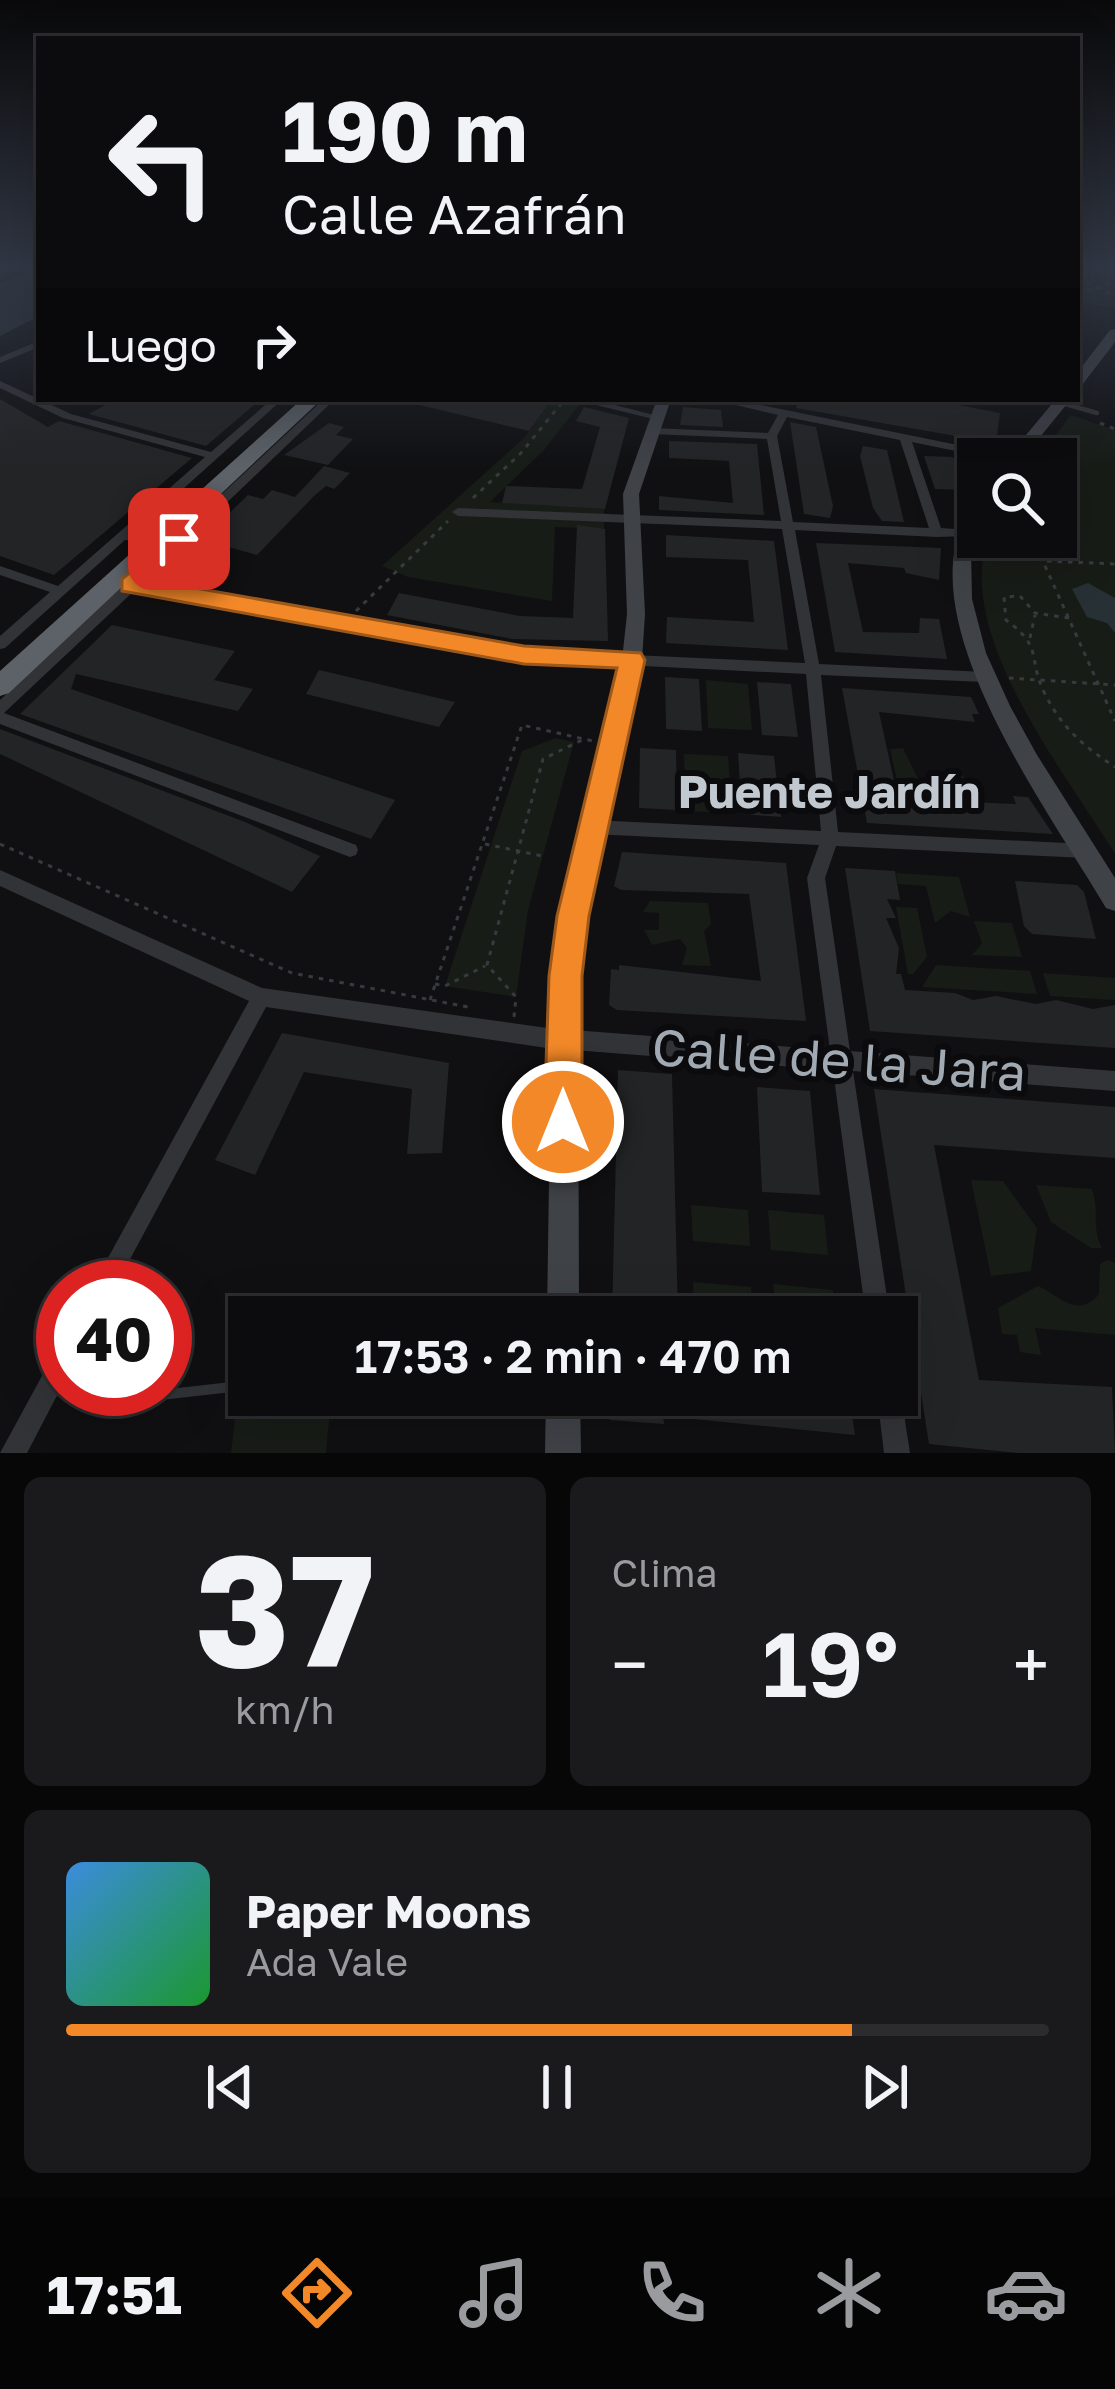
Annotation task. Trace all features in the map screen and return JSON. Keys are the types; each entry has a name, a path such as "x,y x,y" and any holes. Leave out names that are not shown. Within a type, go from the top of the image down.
{"highway":[{"path":"0,666 294,402"},
{"path":"0,686 310,402"}],"street":[{"path":"1080,378 1114,334"},
{"path":"0,360 36,345"},
{"path":"0,383 36,401"},
{"path":"39,402 67,416 214,456"},
{"path":"0,644 275,402"},
{"path":"0,704 328,402"},
{"path":"591,402 772,436"},
{"path":"731,402 957,448"},
{"path":"1031,438 1061,402"},
{"path":"784,413 772,436 813,668 830,838 816,878 875,1296"},
{"path":"563,1296 563,1032 573,916 632,660 637,614 629,522 632,494 658,416"},
{"path":"905,437 938,533"},
{"path":"229,476 275,450"},
{"path":"458,512 957,533"},
{"path":"101,555 164,518"},
{"path":"961,558 962,617 984,677 1115,900"},
{"path":"0,570 60,591"},
{"path":"130,585 524,655 984,677"},
{"path":"0,704 29,659"},
{"path":"0,718 350,850"},
{"path":"592,827 1087,851"},
{"name":"Calle de la Jara","path":"0,878 261,998 843,1060 1115,1081"},
{"path":"118,1260 261,998"},
{"path":"13,1453 36,1411"},
{"path":"563,1416 563,1453"},
{"path":"892,1416 897,1453"}],"lane":[{"path":"1065,402 1097,413"},
{"path":"192,1391 228,1387"}],"path":[{"path":"1043,558 1115,721"},
{"path":"1045,561 1115,564"},
{"path":"1030,638 1006,620 1004,597 1020,596 1035,613 1069,618"},
{"path":"1035,613 1030,638 1041,680 1083,751 1115,767"},
{"path":"984,677 1115,686"},
{"path":"430,1000 522,725 613,745"},
{"path":"435,984 445,986 487,965 543,759 584,739"},
{"path":"0,844 292,973 493,1012"},
{"path":"482,844 542,856"},
{"path":"487,965 516,997 514,1024 563,1032"}],"shaded area":[{"path":"550,402 580,404 544,450 490,502 604,509 604,529 555,527 552,601 408,577 382,566 525,437"},
{"path":"1071,415 1115,430 1115,854 1020,702 987,617 985,558 1077,558 1077,438 1053,438"},
{"path":"1088,583 1115,598 1115,633 1107,623 1087,617 1072,589"},
{"path":"706,680 748,684 752,730 708,728"},
{"path":"556,738 574,742 528,910 516,997 445,986 522,751"},
{"path":"903,748 918,779 897,780 890,749"},
{"path":"684,754 728,756 732,813 686,811"},
{"path":"962,774 975,799 928,796 918,779"},
{"path":"896,873 959,877 970,917 951,911 935,923 926,886 898,884"},
{"path":"650,901 708,903 711,924 704,931 711,966 682,965 687,948 680,939 652,945 644,930 659,930 659,913 643,912"},
{"path":"896,907 917,908 927,957 913,974 908,974"},
{"path":"974,921 1012,923 1022,957 972,955 982,943"},
{"path":"936,965 1030,971 1037,994 922,987"},
{"path":"1043,973 1115,978 1115,1000 1050,996"},
{"path":"971,1180 1003,1181 1037,1228 1031,1271 991,1276"},
{"path":"1036,1185 1092,1189 1102,1248 1091,1248 1051,1222"},
{"path":"691,1205 748,1210 750,1246 693,1241"},
{"path":"768,1210 824,1215 828,1255 771,1250"},
{"path":"1115,1263 1115,1335 1035,1328 1041,1355 1020,1352 1017,1335 1002,1334 998,1308 1038,1286 1068,1303 1091,1301 1099,1294 1100,1264"},
{"path":"693,1282 751,1287 752,1296 693,1296"},
{"path":"773,1284 833,1290 834,1296 774,1296"},
{"path":"329,1416 326,1453 231,1453 235,1419"}],"building":[{"path":"0,399 48,427 59,421 192,458 54,575 0,556"},
{"path":"111,402 257,402 206,446 89,414"},
{"path":"415,402 550,402 529,431"},
{"path":"798,402 943,402 1000,413 997,438 967,438 796,408"},
{"path":"584,407 629,418 605,509 502,503 506,486 582,489 600,427 576,421"},
{"path":"683,407 721,410 723,427 680,425"},
{"path":"790,422 816,427 833,506 830,518 804,514"},
{"path":"329,423 344,427 336,435 353,439 328,465 284,455"},
{"path":"669,441 757,444 764,515 659,510 659,496 733,503 729,461 669,458"},
{"path":"863,446 887,450 904,522 882,521 873,508 860,456"},
{"path":"924,456 953,457 957,490 935,489"},
{"path":"324,466 350,473 334,489 326,486 314,496 257,555 218,544 227,534 212,530 248,495 263,499 272,490 295,497"},
{"path":"577,525 605,529 608,641 512,639 387,615 399,593 520,616 573,618"},
{"path":"666,535 774,541 788,650 666,643 667,617 754,622 748,560 666,557"},
{"path":"816,543 941,548 939,580 906,573 904,568 848,563 863,632 919,633 920,618 939,619 947,659 835,652"},
{"path":"112,625 235,651 214,680 253,689 238,711 76,674 71,689 395,800 371,839 20,714"},
{"path":"319,670 455,702 439,727 306,694"},
{"path":"665,677 699,679 702,731 666,729"},
{"path":"757,682 791,684 798,737 762,735"},
{"path":"842,688 971,697 979,714 972,714 975,722 879,712 898,799 1016,804 1013,796 1028,797 1053,834 867,823"},
{"path":"0,729 245,822 320,856 292,892 0,754"},
{"path":"640,748 676,750 677,810 639,808"},
{"path":"738,753 774,756 781,817 742,814"},
{"path":"622,852 786,863 806,1021 617,1010 609,1005 611,969 619,970 619,965 761,981 749,894 621,890 614,886"},
{"path":"845,868 895,871 900,900 887,899 896,918 886,918 899,948 896,974 901,974 905,990 955,993 973,1000 996,996 1036,1004 1056,1000 1093,1009 1115,1005 1115,1048 870,1031"},
{"path":"1015,881 1077,885 1084,892 1096,939 1032,934 1024,926"},
{"path":"282,1033 449,1063 442,1153 407,1154 412,1089 304,1072 255,1175 215,1160"},
{"path":"618,1070 672,1074 677,1296 613,1296"},
{"path":"757,1087 810,1091 820,1195 762,1192"},
{"path":"874,1089 1115,1107 1115,1158 934,1145 979,1380 1112,1387 1115,1453 1019,1453 929,1444 918,1373 918,1296 906,1296"},
{"path":"610,1416 663,1416 664,1424 610,1420"},
{"path":"663,1416 852,1416 855,1435"}],"district":[{"name":"Puente Jardín","path":"829,792"}],"route":[{"path":"179,539 130,585 524,655 632,660 573,916 566,976 563,1122"}]}
